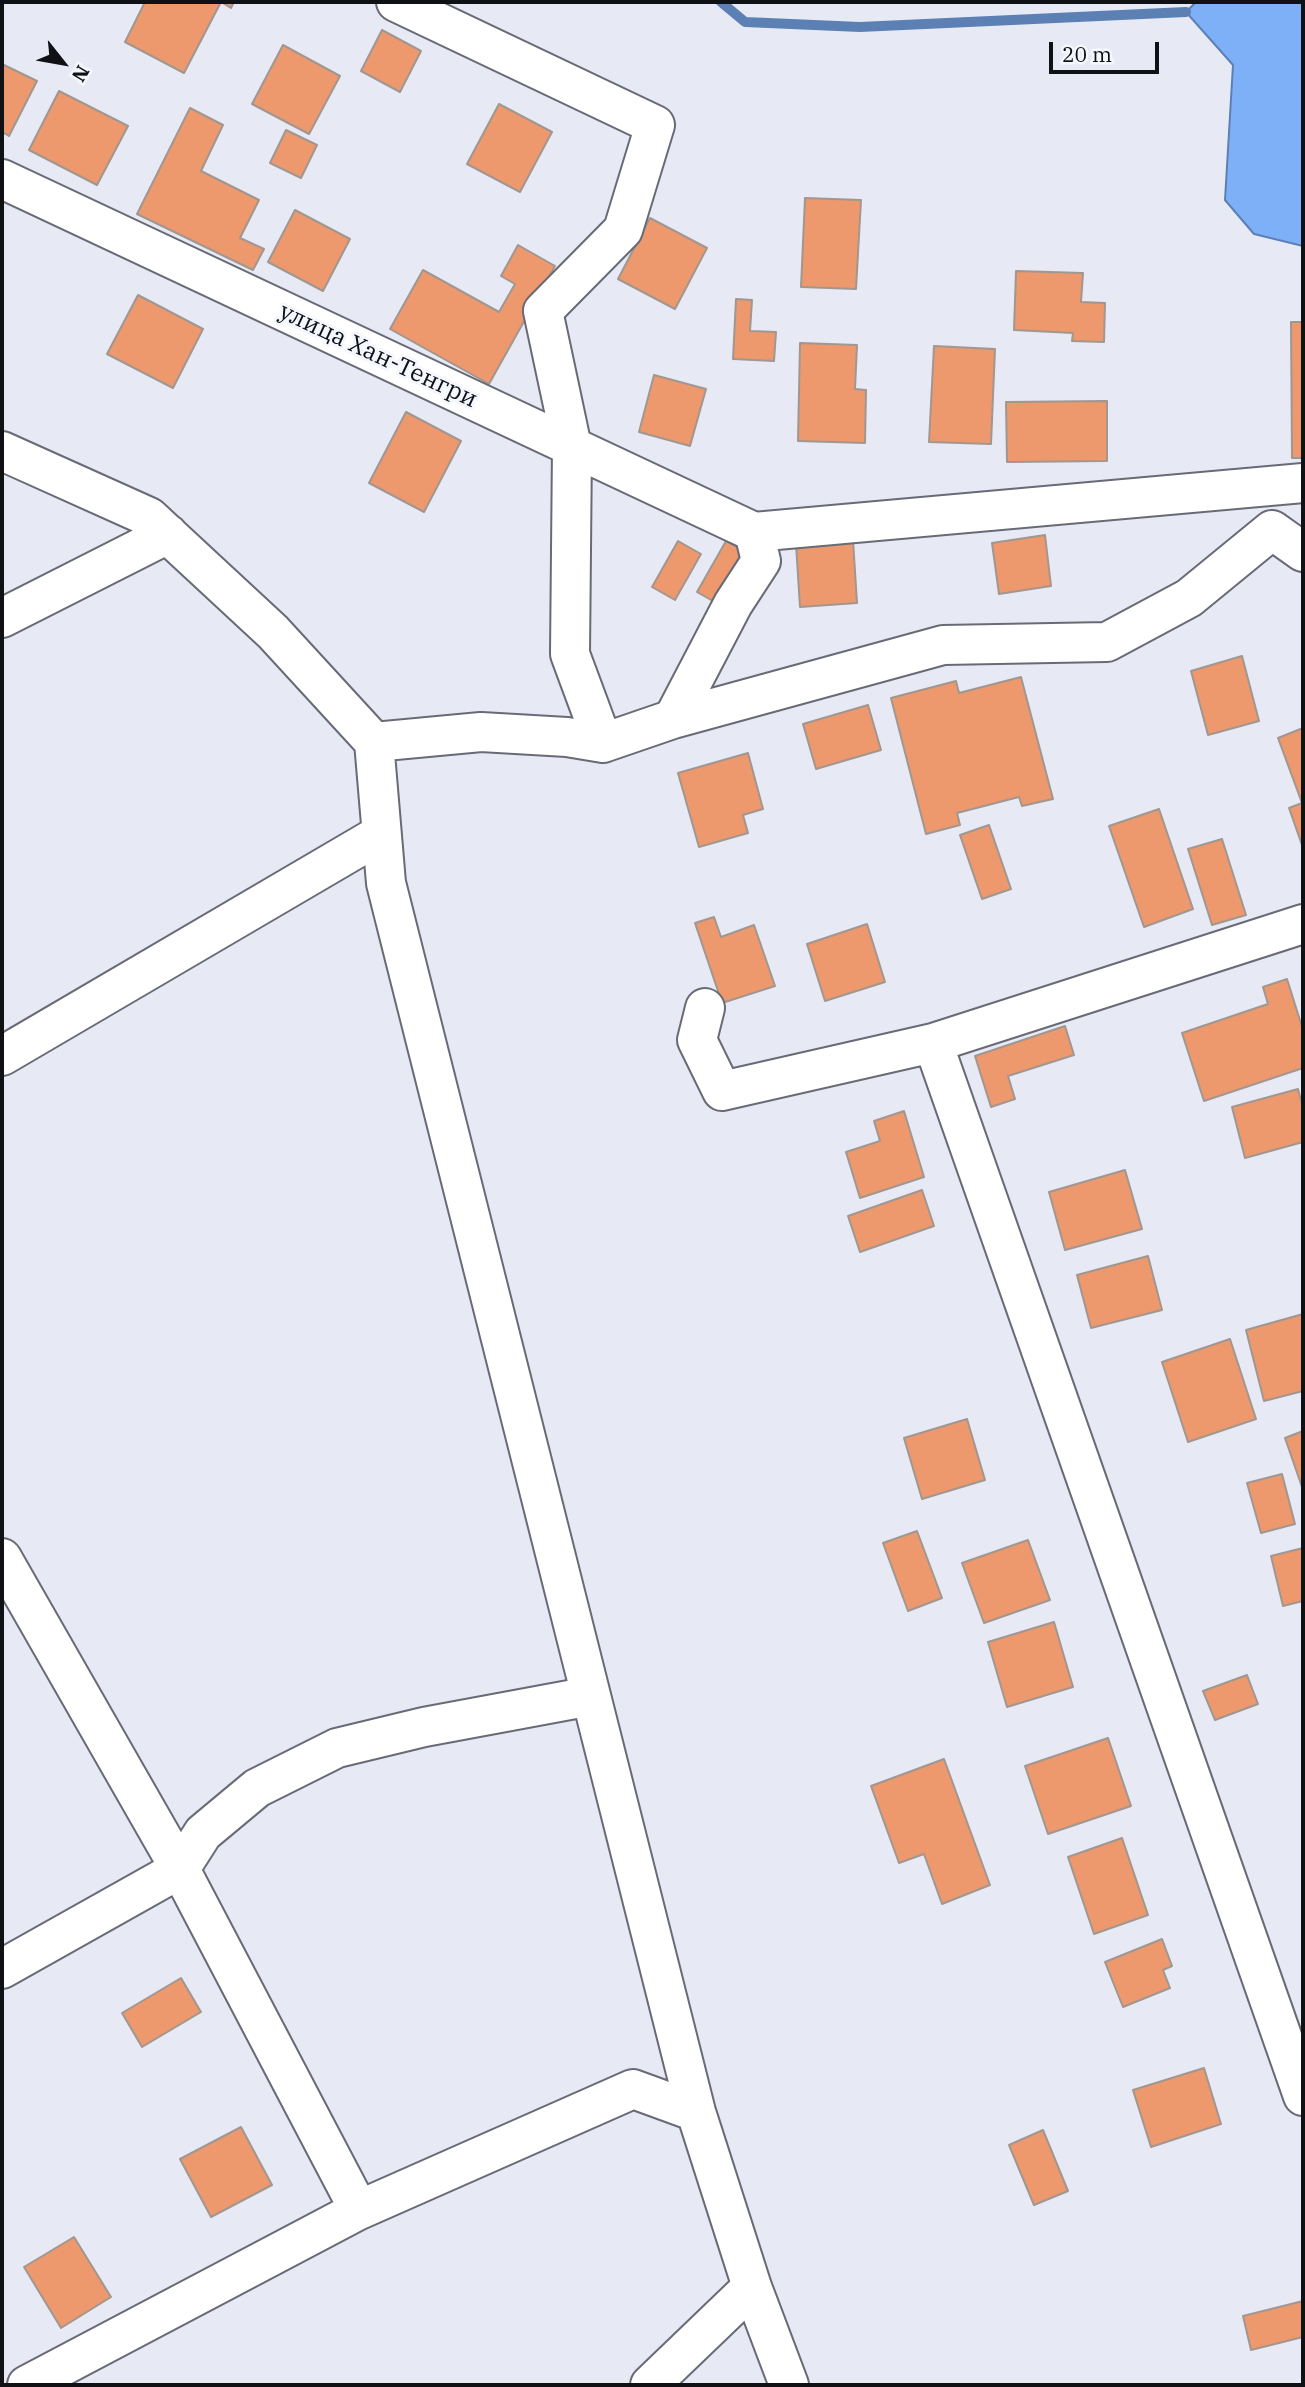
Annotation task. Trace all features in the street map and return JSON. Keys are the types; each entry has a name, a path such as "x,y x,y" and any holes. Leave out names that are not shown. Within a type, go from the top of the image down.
{"street":[{"path":"396,2 655,125 623,230 543,312 572,447 570,654 603,743"},
{"name":"улица Хан-Тенгри","path":"2,179 754,532"},
{"path":"2,451 149,517 274,632 374,742 386,883 696,2112 751,2287 789,2385"},
{"path":"673,719 733,604 761,561 754,532 1303,483"},
{"path":"374,742 481,732 567,737 603,743 673,719 943,645 1107,642 1189,598 1272,530 1303,552"},
{"path":"2,618 168,534"},
{"path":"2,1056 382,834"},
{"path":"705,1008 697,1040 722,1091 933,1043 1303,924"},
{"path":"933,1043 1303,2096"},
{"path":"2,1558 180,1869 359,2210"},
{"path":"2,1969 180,1869 203,1833 257,1788 337,1748 424,1727 591,1696"},
{"path":"27,2385 359,2210 633,2089 696,2112"},
{"path":"650,2385 751,2287"}],"water":[{"path":"1196,2 1303,2 1303,246 1254,234 1225,200 1233,65 1186,12"}],"building":[{"path":"145,2 221,2 184,73 125,42"},
{"path":"221,2 234,2 231,8"},
{"path":"382,30 421,51 400,92 361,71"},
{"path":"283,45 340,76 309,134 252,104"},
{"path":"2,64 37,81 9,136 2,132"},
{"path":"59,91 128,126 97,185 29,150"},
{"path":"499,104 552,132 520,192 467,164"},
{"path":"190,108 223,125 201,171 259,200 240,238 264,249 253,270 137,214"},
{"path":"286,130 317,145 301,178 270,163"},
{"path":"805,198 861,200 856,289 801,287"},
{"path":"295,210 350,239 323,291 268,262"},
{"path":"650,218 707,248 675,309 618,279"},
{"path":"518,245 555,266 489,384 390,329 423,270 499,312 515,284 501,276"},
{"path":"1016,271 1083,273 1081,302 1105,303 1104,342 1072,341 1073,333 1014,330"},
{"path":"138,295 203,329 173,388 107,354"},
{"path":"736,299 752,300 750,331 776,332 774,361 733,359"},
{"path":"1291,322 1303,322 1303,458 1292,458"},
{"path":"800,343 857,345 855,389 866,390 865,443 798,441"},
{"path":"934,346 995,349 991,444 929,442"},
{"path":"654,375 706,389 690,446 639,432"},
{"path":"1107,401 1107,461 1007,462 1006,402"},
{"path":"406,412 461,441 424,512 369,483"},
{"path":"1045,535 1051,586 999,594 992,543"},
{"path":"853,540 857,603 800,607 796,544"},
{"path":"678,541 701,554 675,600 652,587"},
{"path":"726,541 749,554 720,605 697,592"},
{"path":"1242,656 1259,721 1208,735 1191,671"},
{"path":"1021,677 1053,799 1022,806 1019,797 957,813 960,825 926,834 891,698 956,681 959,693"},
{"path":"868,705 881,750 816,769 803,724"},
{"path":"1303,728 1303,848 1289,808 1302,803 1278,738"},
{"path":"748,753 763,809 743,815 748,833 699,847 678,773"},
{"path":"1159,809 1193,909 1144,927 1109,826"},
{"path":"989,825 1011,889 982,899 960,835"},
{"path":"1222,839 1246,915 1212,925 1188,849"},
{"path":"714,917 721,937 754,925 775,986 722,1003 695,923"},
{"path":"867,924 885,982 825,1001 807,944"},
{"path":"1287,979 1303,1030 1303,1068 1204,1101 1182,1033 1268,1004 1263,987"},
{"path":"1065,1026 1074,1055 1008,1076 1015,1099 991,1107 975,1056"},
{"path":"1298,1089 1303,1108 1303,1142 1245,1158 1232,1107"},
{"path":"904,1111 924,1177 860,1198 846,1152 880,1141 874,1121"},
{"path":"1125,1170 1142,1229 1065,1250 1049,1192"},
{"path":"922,1190 934,1226 860,1252 848,1216"},
{"path":"1148,1256 1162,1310 1091,1328 1077,1275"},
{"path":"1303,1314 1303,1391 1264,1401 1246,1330"},
{"path":"1230,1339 1256,1419 1188,1442 1162,1362"},
{"path":"967,1419 985,1480 922,1499 904,1438"},
{"path":"1303,1431 1303,1490 1285,1438"},
{"path":"1282,1474 1295,1524 1261,1533 1247,1483"},
{"path":"917,1531 942,1598 908,1611 883,1543"},
{"path":"1028,1540 1050,1600 984,1623 962,1563"},
{"path":"1303,1548 1303,1601 1283,1606 1271,1556"},
{"path":"1054,1622 1073,1687 1007,1707 988,1642"},
{"path":"1247,1675 1258,1704 1215,1720 1203,1691"},
{"path":"1108,1738 1131,1806 1048,1834 1025,1766"},
{"path":"944,1759 990,1885 942,1904 924,1854 899,1863 871,1786"},
{"path":"1122,1838 1148,1915 1094,1934 1068,1857"},
{"path":"1162,1939 1172,1966 1163,1970 1170,1988 1123,2007 1105,1962"},
{"path":"181,1978 201,2012 142,2047 122,2013"},
{"path":"1204,2068 1221,2124 1151,2147 1133,2090"},
{"path":"241,2127 272,2185 211,2217 180,2159"},
{"path":"1043,2130 1068,2191 1034,2205 1009,2145"},
{"path":"74,2237 111,2297 61,2328 24,2267"},
{"path":"1303,2301 1303,2337 1251,2350 1243,2316"}],"waterway":[{"path":"721,2 745,22 860,27 1186,12"}]}
